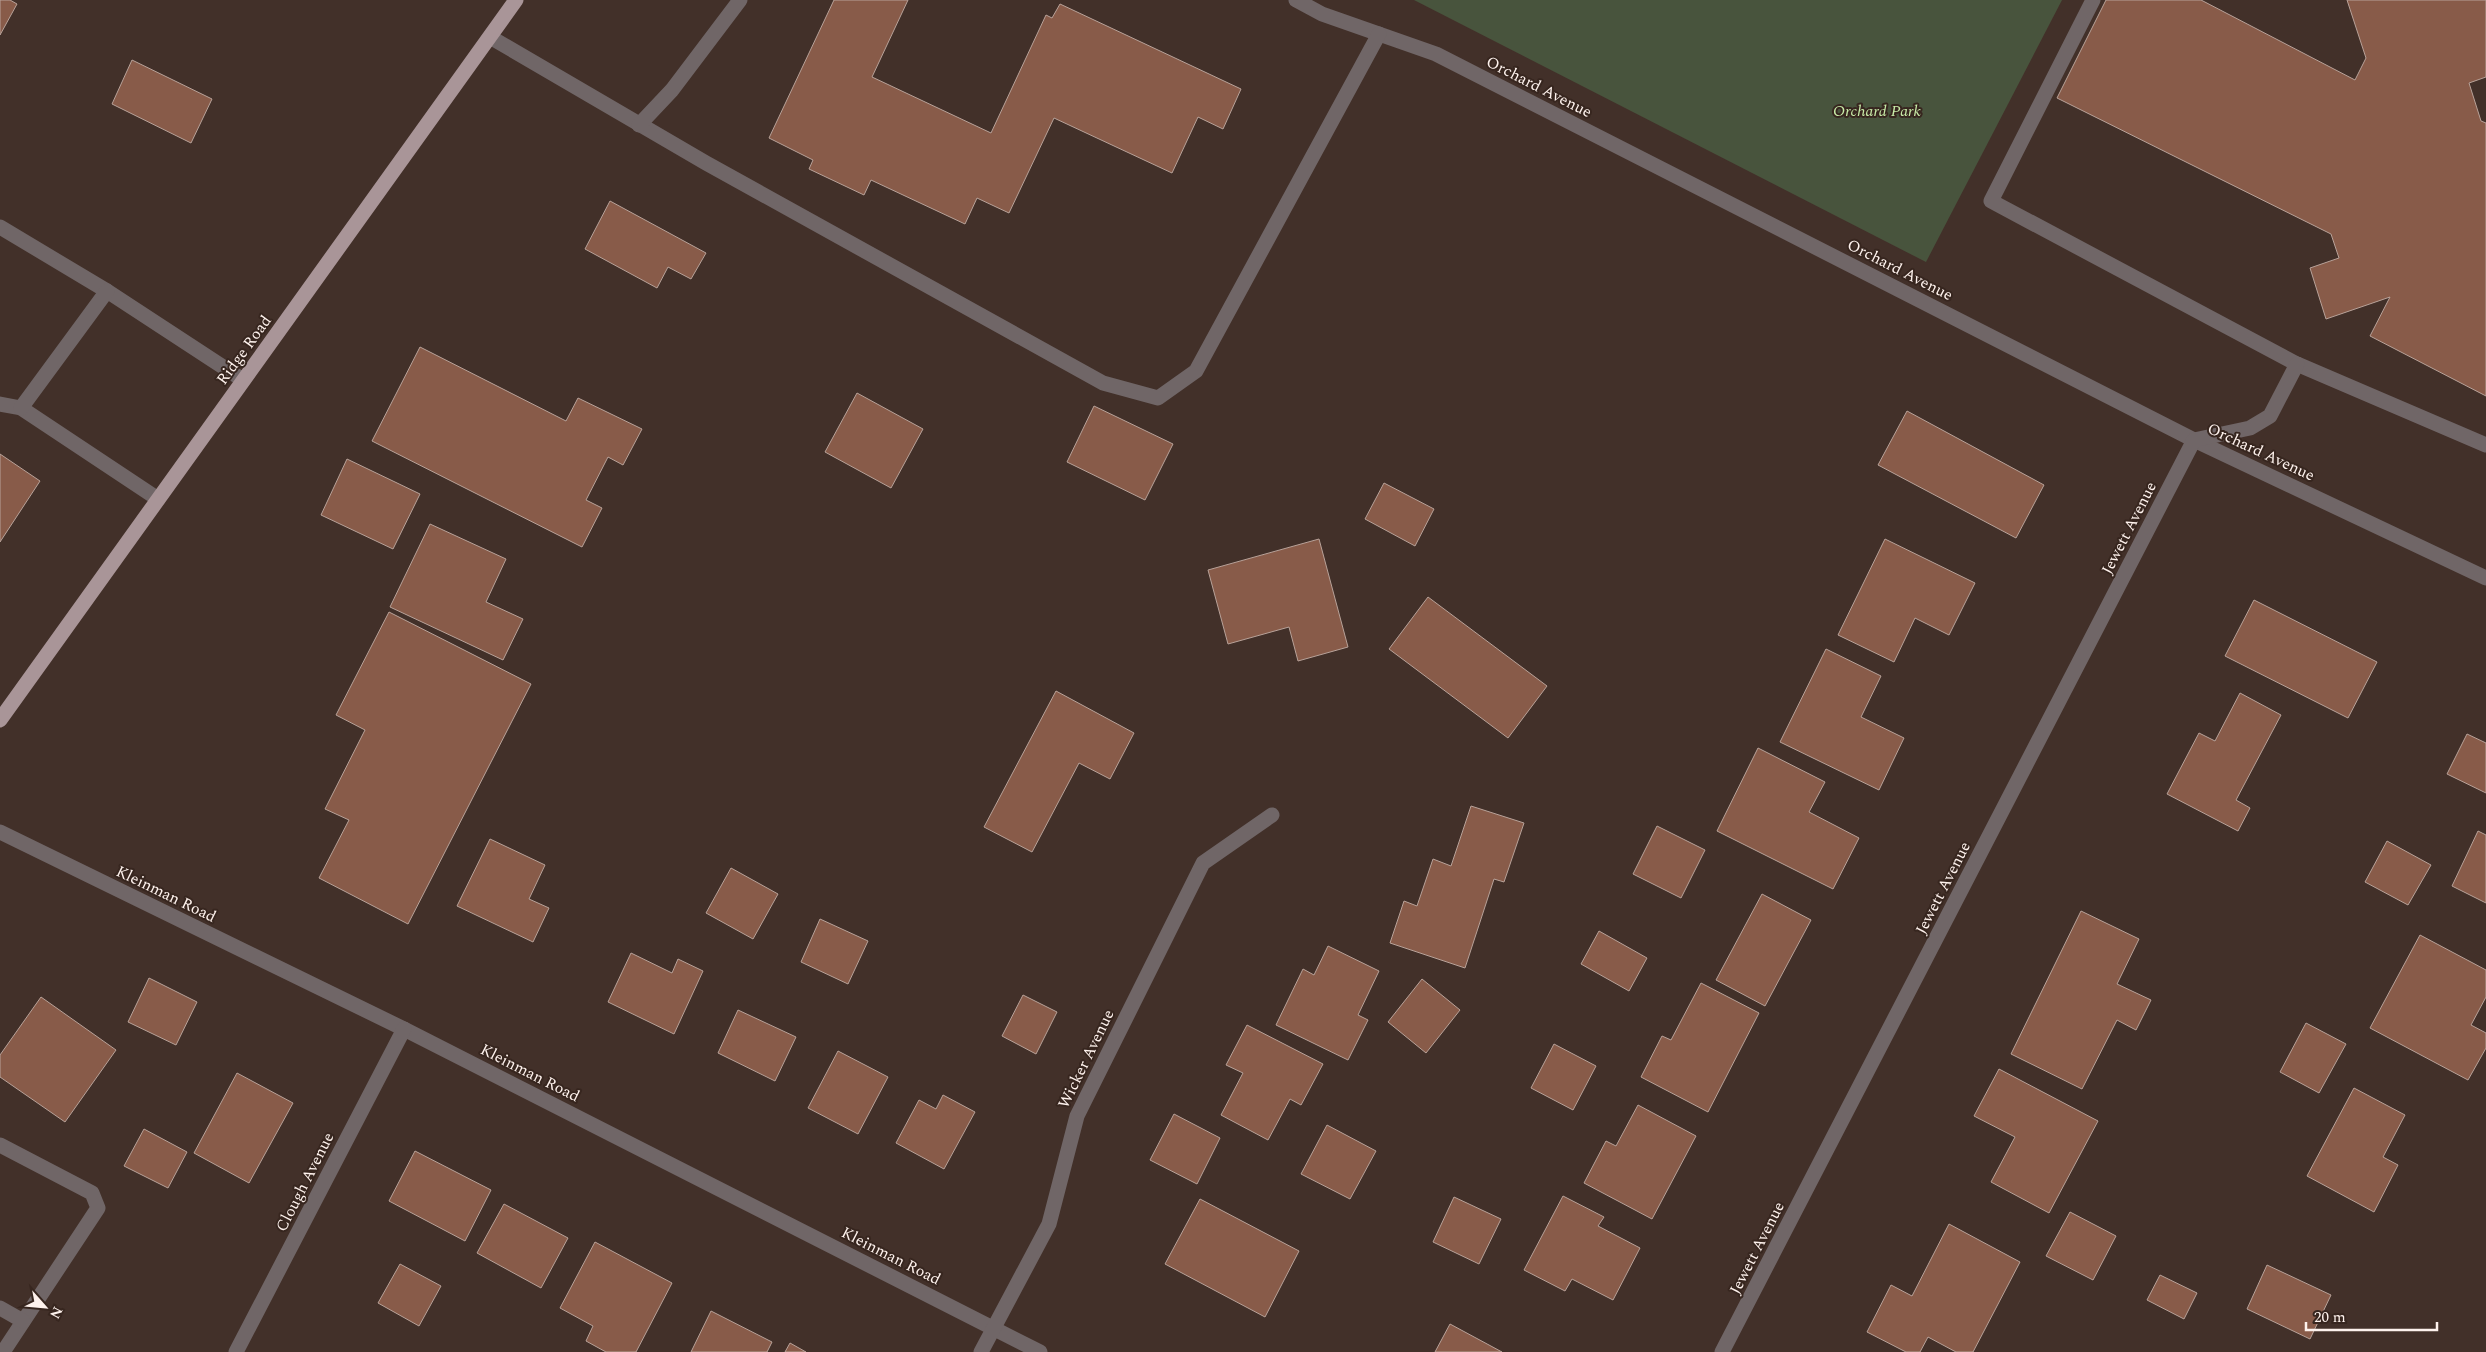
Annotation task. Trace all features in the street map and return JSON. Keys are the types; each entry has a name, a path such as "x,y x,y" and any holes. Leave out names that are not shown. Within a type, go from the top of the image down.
{"main road":[{"name":"Ridge Road","path":"0,720 516,0"}],"street":[{"path":"639,125 672,90 740,0"},
{"name":"Orchard Avenue","path":"1296,0 1326,7 1380,34 1436,54 2194,440 2486,578"},
{"path":"2093,0 1991,201 2297,364 2486,445"},
{"path":"490,37 639,125 1103,383 1158,398 1196,371 1380,34"},
{"path":"0,227 107,291 243,380"},
{"path":"21,408 107,291"},
{"path":"2194,440 2250,428 2270,416 2297,364"},
{"path":"0,404 21,408 158,499"},
{"name":"Jewett Avenue","path":"1722,1352 2194,440"},
{"name":"Wicker Avenue","path":"981,1352 1049,1224 1077,1116 1203,863 1272,815"},
{"name":"Kleinman Road","path":"0,832 404,1029 1040,1352"},
{"name":"Clough Avenue","path":"236,1352 404,1029"},
{"path":"0,1145 92,1193 98,1208 3,1352"},
{"path":"0,1308 23,1321"}],"green space":[{"name":"Orchard Park","path":"1414,0 2062,0 1926,262"}],"building":[{"path":"0,0 10,0 17,4 0,35"},
{"path":"834,0 908,0 872,77 991,133 1046,15 1052,18 1060,4 1241,89 1223,129 1198,117 1172,173 1054,118 1009,213 977,198 965,224 871,180 864,195 809,169 813,160 769,138"},
{"path":"2106,0 2201,0 2355,80 2366,58 2347,0 2486,0 2486,77 2469,83 2481,121 2486,123 2486,396 2370,336 2390,297 2326,319 2310,268 2339,258 2331,234 2057,98"},
{"path":"132,60 212,99 191,143 112,104"},
{"path":"610,201 706,253 691,279 668,267 657,288 585,249"},
{"path":"420,347 566,421 578,398 642,429 623,465 608,457 586,500 602,508 582,547 372,441"},
{"path":"857,393 923,429 891,488 825,452"},
{"path":"1094,406 1173,444 1145,500 1067,462"},
{"path":"1907,411 2044,485 2016,538 1878,465"},
{"path":"0,454 40,481 0,542"},
{"path":"347,459 420,494 393,549 321,515"},
{"path":"1384,483 1434,509 1415,546 1365,519"},
{"path":"430,524 506,559 486,602 523,619 503,660 390,607"},
{"path":"1319,539 1348,647 1298,661 1289,627 1228,644 1208,570"},
{"path":"1885,539 1975,583 1949,635 1915,618 1894,662 1838,635"},
{"path":"1428,597 1547,686 1508,738 1389,649"},
{"path":"2254,600 2377,662 2348,718 2225,656"},
{"path":"389,612 531,684 408,924 319,878 349,820 325,809 365,730 336,715"},
{"path":"1826,649 1881,676 1861,717 1904,738 1879,790 1780,742"},
{"path":"1056,691 1134,733 1110,779 1079,763 1032,852 984,827"},
{"path":"2240,693 2281,715 2236,800 2250,808 2238,831 2167,794 2199,733 2215,741"},
{"path":"2467,734 2486,743 2486,793 2447,774"},
{"path":"1758,748 1825,782 1809,812 1859,838 1833,889 1717,831"},
{"path":"1471,806 1524,823 1504,882 1494,879 1465,968 1390,943 1404,901 1417,906 1433,859 1451,866"},
{"path":"1657,826 1705,850 1681,898 1633,874"},
{"path":"2478,831 2486,835 2486,903 2452,886"},
{"path":"490,839 545,865 529,899 549,908 533,942 457,906"},
{"path":"2387,841 2431,865 2408,905 2365,882"},
{"path":"731,868 778,894 753,939 706,913"},
{"path":"1762,894 1811,920 1765,1006 1716,980"},
{"path":"2081,911 2139,939 2117,984 2151,1000 2136,1030 2117,1020 2082,1089 2011,1054"},
{"path":"820,919 868,941 848,984 801,962"},
{"path":"1599,931 1647,958 1629,991 1581,964"},
{"path":"2420,935 2486,970 2486,997 2471,1025 2486,1033 2486,1048 2468,1080 2370,1028"},
{"path":"1328,946 1379,971 1358,1015 1368,1020 1348,1060 1276,1025 1303,969 1314,975"},
{"path":"631,953 672,973 678,959 703,971 674,1034 608,1002"},
{"path":"149,978 197,1002 176,1045 128,1022"},
{"path":"1422,979 1460,1010 1426,1053 1388,1022"},
{"path":"1701,983 1759,1013 1708,1112 1641,1077 1662,1036 1671,1040"},
{"path":"1023,995 1057,1012 1036,1054 1002,1036"},
{"path":"41,997 116,1050 65,1122 0,1077 0,1055"},
{"path":"738,1010 796,1037 775,1081 718,1053"},
{"path":"2306,1023 2346,1044 2319,1093 2280,1072"},
{"path":"1247,1025 1323,1064 1301,1105 1290,1099 1268,1140 1221,1115 1243,1073 1226,1065"},
{"path":"1554,1044 1596,1066 1573,1110 1531,1088"},
{"path":"838,1051 888,1077 858,1134 808,1108"},
{"path":"1999,1069 2098,1121 2049,1213 1991,1182 2015,1137 1974,1116"},
{"path":"237,1073 293,1103 249,1183 194,1153"},
{"path":"2354,1088 2405,1115 2383,1157 2398,1165 2374,1212 2307,1176"},
{"path":"943,1095 975,1112 944,1169 896,1143 919,1100 936,1109"},
{"path":"1638,1105 1696,1136 1652,1219 1584,1183 1606,1141 1616,1146"},
{"path":"1174,1114 1220,1138 1197,1184 1150,1160"},
{"path":"1327,1125 1376,1151 1350,1199 1301,1174"},
{"path":"144,1129 187,1152 168,1188 124,1166"},
{"path":"415,1151 491,1190 465,1241 389,1201"},
{"path":"1563,1196 1604,1217 1598,1226 1640,1248 1613,1300 1572,1279 1565,1291 1524,1270"},
{"path":"1454,1197 1501,1219 1479,1264 1433,1242"},
{"path":"1200,1199 1299,1251 1265,1317 1165,1264"},
{"path":"504,1204 568,1238 541,1288 477,1253"},
{"path":"2070,1212 2116,1236 2093,1280 2046,1256"},
{"path":"1949,1224 2020,1262 1973,1352 1956,1352 1928,1337 1920,1352 1906,1352 1867,1332 1891,1285 1912,1296"},
{"path":"595,1242 672,1283 636,1352 606,1352 586,1341 593,1326 560,1308"},
{"path":"400,1264 441,1286 419,1326 378,1303"},
{"path":"2267,1265 2331,1295 2310,1339 2247,1309"},
{"path":"2160,1275 2197,1293 2184,1319 2147,1300"},
{"path":"711,1311 772,1342 767,1352 691,1352"},
{"path":"1450,1324 1502,1352 1435,1352"},
{"path":"790,1343 806,1352 785,1352"}]}
